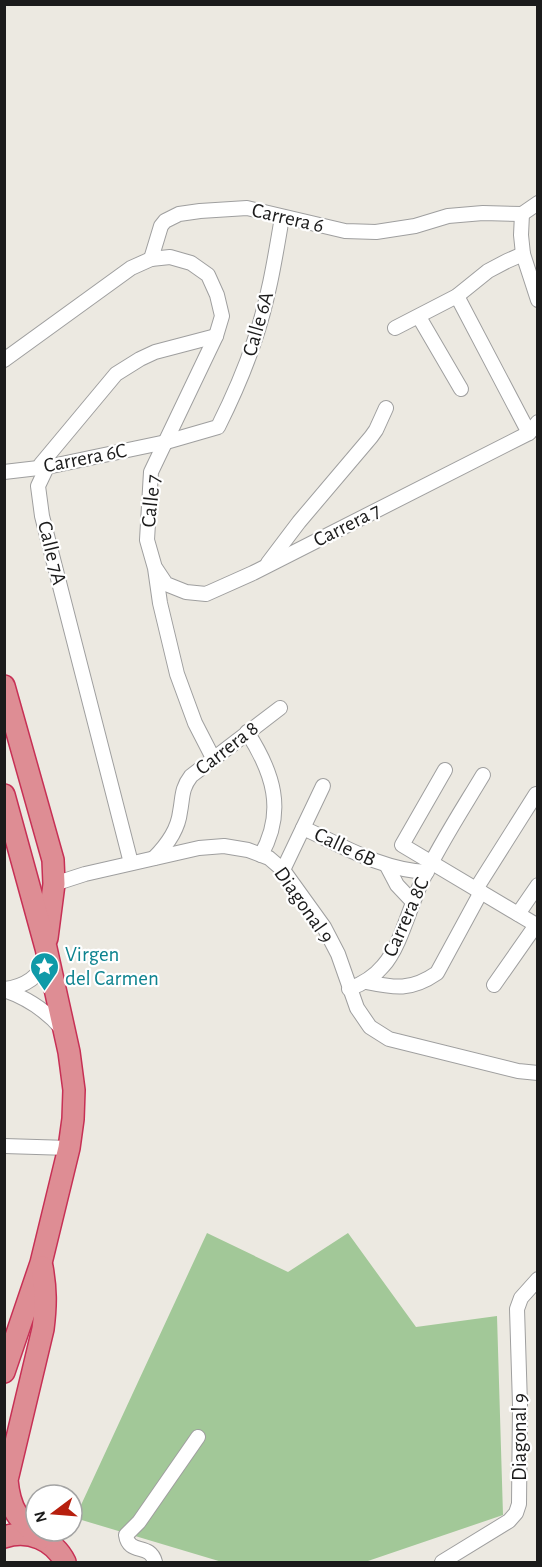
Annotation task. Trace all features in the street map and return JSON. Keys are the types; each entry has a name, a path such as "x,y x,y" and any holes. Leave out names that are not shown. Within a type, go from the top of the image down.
{"highway":[{"path":"4,686 53,860 54,884 47,952"},
{"path":"4,795 47,952 69,1052 74,1090 74,1119 69,1148 41,1263 11,1332 4,1372"},
{"path":"24,1524 12,1505 7,1480 43,1329 46,1288 41,1263"},
{"path":"4,1536 24,1534"},
{"path":"50,1543 65,1563"}],"street":[{"path":"537,203 522,214 521,235 523,254 537,300"},
{"name":"Carrera 6","path":"151,259 160,226 165,221 178,214 200,211 247,208 345,231 376,232 415,226 448,216 483,213 522,214"},
{"name":"Calle 6A","path":"218,427 235,393 255,341 271,280 282,217"},
{"path":"395,328 457,296 488,271 523,254"},
{"name":"Calle 7","path":"151,259 170,257 191,262 208,275 217,295 222,316 216,336 151,472 147,540 177,674 195,723 213,758"},
{"path":"4,360 131,268 151,259"},
{"path":"457,296 533,428"},
{"path":"419,316 461,389"},
{"name":"Calle 7A","path":"132,863 42,516 38,486 47,467 41,464 116,374 155,352 216,336"},
{"path":"265,566 298,522 372,437 386,408"},
{"name":"Carrera 6C","path":"4,472 47,467 166,442 218,427"},
{"name":"Carrera 7","path":"155,568 166,584 186,592 206,594 533,428"},
{"name":"Carrera 8","path":"154,858 166,845 175,828 187,781 196,771 280,708"},
{"path":"247,732 264,762 274,797 272,832 261,855"},
{"path":"446,771 402,845 429,867 479,891 537,926 494,986"},
{"name":"Carrera 8C","path":"349,989 366,982 384,966 395,947 429,867 483,775"},
{"path":"283,870 323,786"},
{"path":"366,982 388,986 411,986 437,973 479,891 536,794"},
{"name":"Calle 6B","path":"303,828 387,866 409,870 429,867"},
{"name":"Diagonal 9","path":"54,884 85,874 199,848 224,846 248,850 269,858 283,870 324,927 338,954 357,1008 370,1027 389,1039 518,1071 537,1073"},
{"name":"Calle 6B","path":"387,866 397,885 413,902"},
{"path":"518,914 537,885"},
{"path":"4,990 30,981 41,970 47,952"},
{"path":"4,990 24,998 43,1010 64,1032"},
{"path":"4,1146 69,1148"},
{"name":"Diagonal 9","path":"442,1563 509,1521 516,1513 519,1504 520,1405 517,1309 520,1298 536,1281"},
{"path":"155,1563 149,1551 133,1548 126,1535 139,1521 198,1437"}],"green space":[{"path":"207,1233 288,1272 348,1233 416,1327 497,1316 503,1515 365,1562 222,1562 84,1521 84,1499"}],"place":[{"name":"Virgen del Carmen","path":"44,992"}]}
